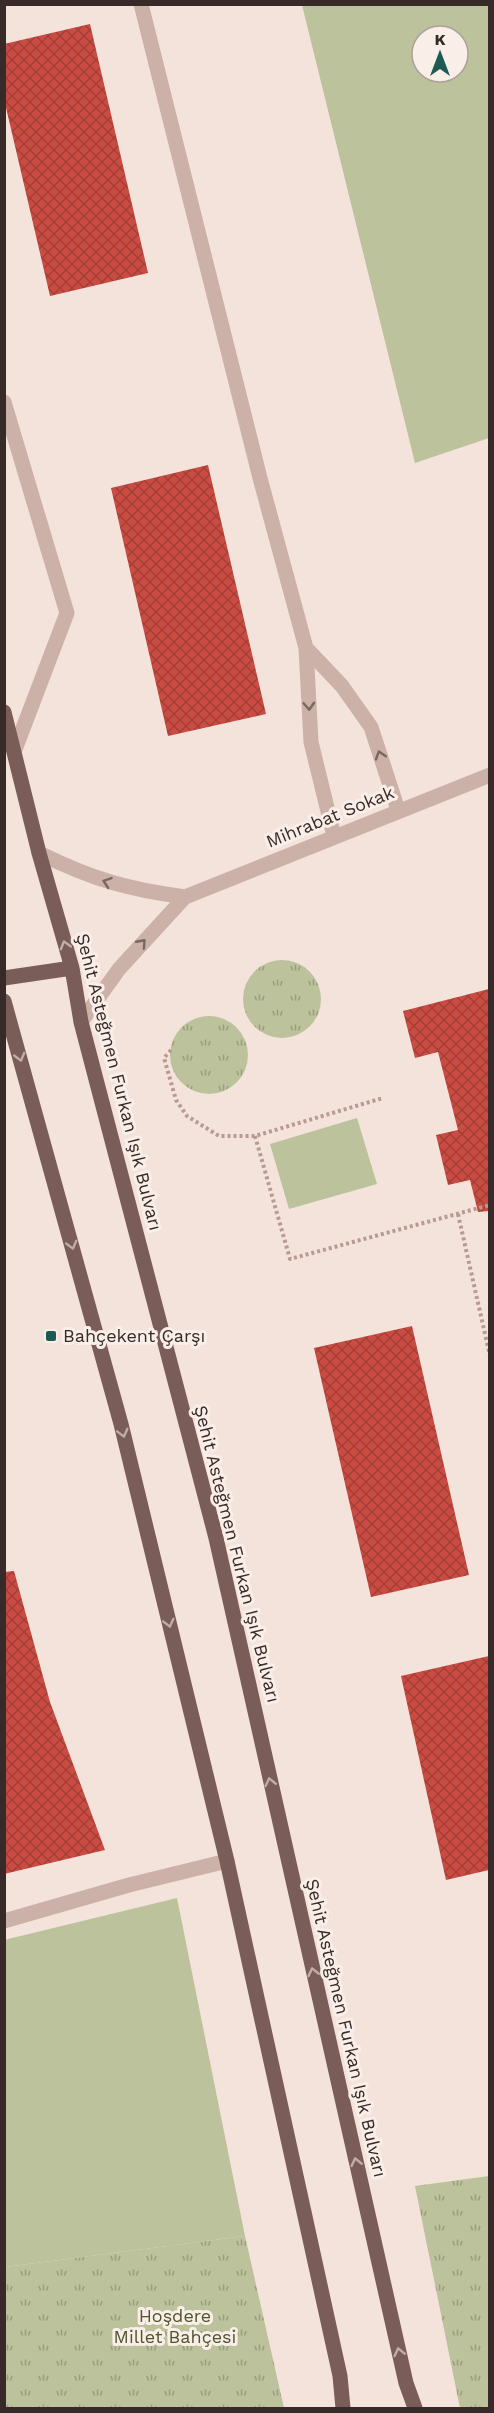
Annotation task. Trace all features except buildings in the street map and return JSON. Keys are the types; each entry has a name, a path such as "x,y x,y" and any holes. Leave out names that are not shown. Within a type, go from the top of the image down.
{"main road":[{"name":"Şehit Asteğmen Furkan Işık Bulvarı","path":"4,712 39,853 72,968 81,1022 216,1538 406,2383 415,2409"},
{"path":"4,978 72,968"},
{"path":"4,1001 121,1424 227,1861 340,2376 343,2409"}],"street":[{"path":"141,4 260,478 306,648 311,742 333,836"},
{"path":"4,402 67,613 14,752"},
{"path":"306,648 342,686 371,727 398,810"},
{"name":"Mihrabat Sokak","path":"185,897 398,810 489,776"},
{"path":"39,853 76,871 116,886 185,897"},
{"path":"81,1022 119,969 185,897"},
{"path":"4,1921 129,1885 227,1861"}],"path":[{"path":"171,1050 164,1058 176,1100 187,1116 219,1136 255,1136 383,1098"},
{"path":"255,1136 290,1259 489,1205"},
{"path":"458,1214 489,1356"}],"green space":[{"path":"302,5 489,5 489,438 415,463"},
{"path":"282,960 297,963 309,972 318,984 321,999 318,1014 309,1026 297,1035 282,1038 267,1035 255,1026 246,1014 243,999 246,984 255,972 267,963"},
{"path":"209,1016 224,1019 236,1028 245,1040 248,1055 245,1070 236,1082 224,1091 209,1094 194,1091 182,1082 173,1070 170,1055 173,1040 182,1028 194,1019"},
{"path":"357,1118 377,1184 289,1209 270,1144"},
{"path":"177,1898 245,2236 5,2267 4,1940"},
{"path":"489,2176 489,2408 460,2408 415,2186"},
{"name":"Hoşdere Millet Bahçesi","path":"245,2236 284,2408 5,2408 5,2267"}],"place":[{"name":"Bahçekent Çarşı","path":"51,1336"}]}
